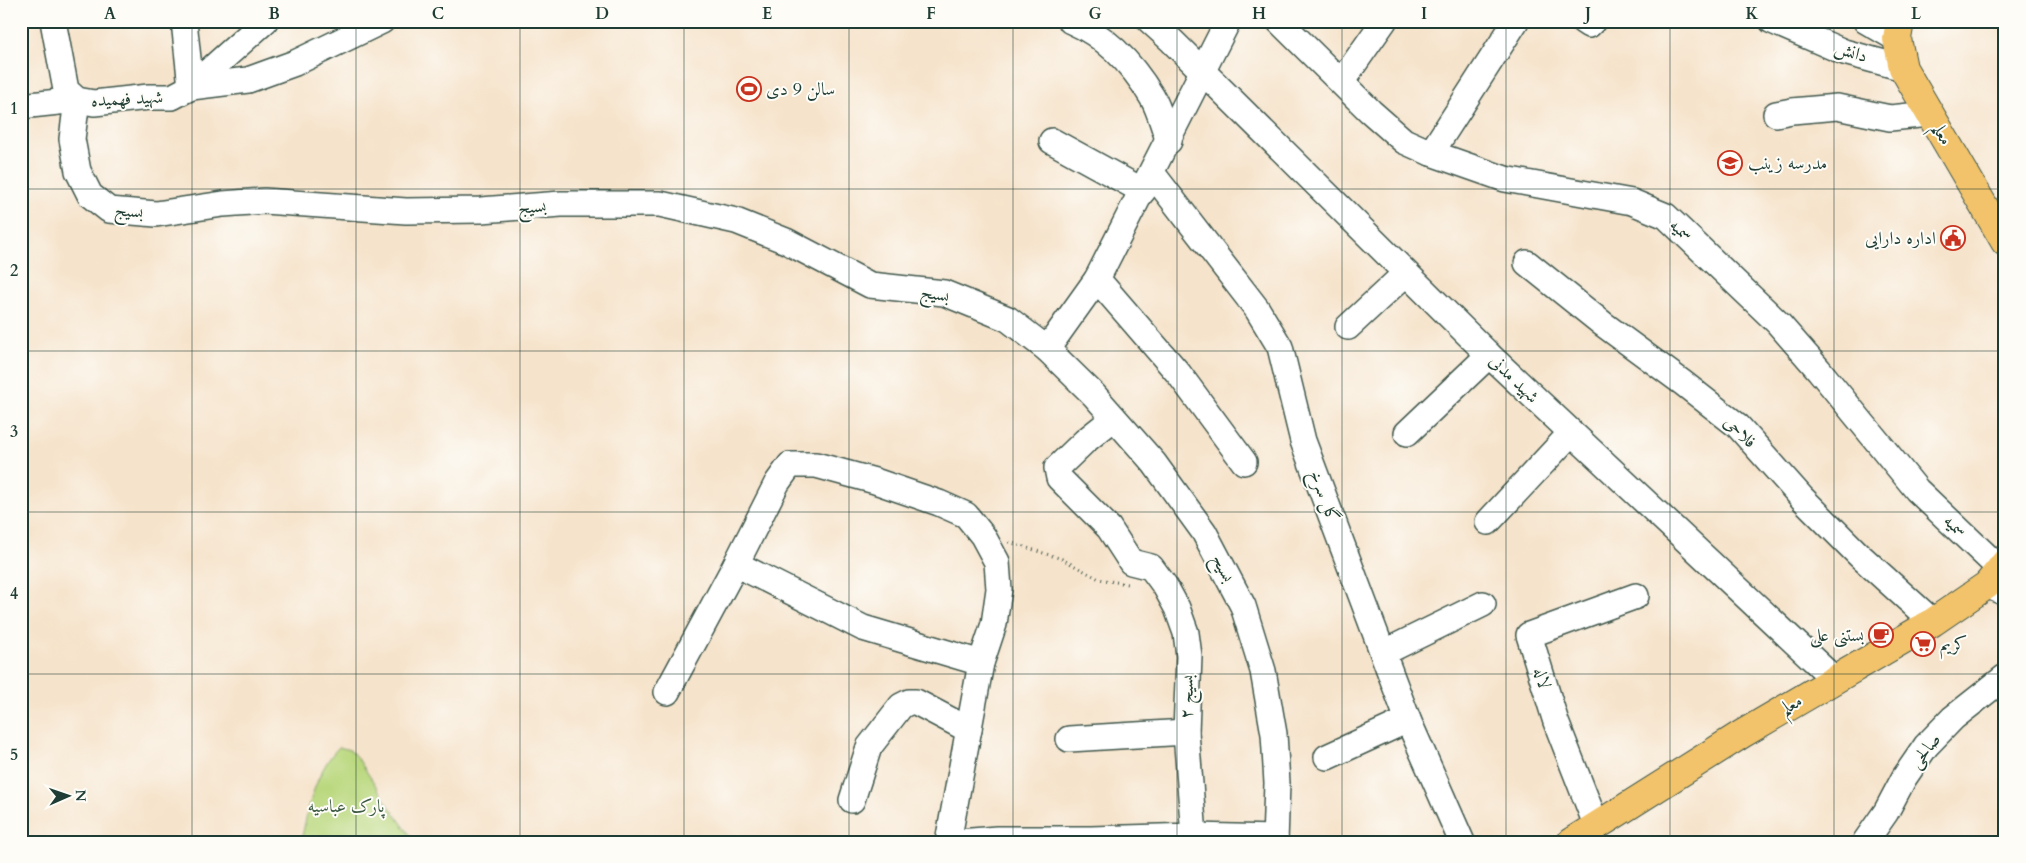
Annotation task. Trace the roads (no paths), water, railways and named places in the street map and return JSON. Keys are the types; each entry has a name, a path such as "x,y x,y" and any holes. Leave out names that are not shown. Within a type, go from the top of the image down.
{"main road":[{"name":"معلم","path":"1898,30 1903,68 2005,242"},
{"name":"معلم","path":"1582,837 1664,782 1834,679 1934,622 1999,578"}],"street":[{"name":"شهید فهمیده","path":"53,21 66,90 77,100 94,103 149,97 172,97 191,87 265,21"},
{"path":"184,21 191,87 248,80 295,63 382,21"},
{"path":"1071,21 1084,27 1112,47 1134,70 1153,99 1169,141"},
{"name":"شهید مدنی","path":"1150,21 1489,355 1834,679"},
{"path":"1047,350 1097,279 1169,141 1228,21"},
{"name":"سمیه","path":"1279,21 1342,81 1370,111 1404,141 1431,153 1505,179 1632,202 1666,216 1778,323 1918,490 1999,578"},
{"path":"1342,81 1384,21"},
{"path":"1431,153 1516,21"},
{"path":"1582,21 1588,26 1593,21"},
{"name":"دانش","path":"1772,21 1844,52 1903,68"},
{"path":"1866,21 1898,30"},
{"path":"21,106 77,100"},
{"name":"بسیج","path":"77,100 72,139 78,171 90,195 109,210 156,214 223,204 264,201 406,211 481,210 561,204 660,204 736,221 786,241 870,286 944,293 1008,319 1047,350"},
{"path":"1776,114 1792,110 1837,107 1890,118 1930,114"},
{"path":"1052,141 1148,182"},
{"name":"گل سرخ","path":"1148,182 1257,309 1280,347 1303,441 1408,720 1462,842"},
{"name":"فلاحی","path":"1527,263 1603,324 1738,426 1808,505 1859,555 1934,622"},
{"path":"1348,327 1405,274"},
{"path":"1097,279 1179,374 1244,462"},
{"name":"بسیح","path":"1047,350 1094,395 1154,463 1204,532 1243,606 1263,671 1274,734 1277,783 1275,840"},
{"path":"1407,433 1489,355"},
{"name":"بسیج ۲","path":"1114,418 1085,441 1057,468 1059,478 1109,528 1131,562 1151,567 1165,586 1177,608 1186,633 1189,656 1186,732 1194,836"},
{"path":"1488,522 1571,433"},
{"path":"667,692 777,483 790,465 816,465 875,481 939,503 966,515 983,536 997,562 999,590 994,624 981,663 948,842"},
{"path":"736,564 863,628 981,663"},
{"name":"لاله","path":"1582,837 1556,722 1529,635 1636,596"},
{"path":"1383,653 1483,604"},
{"name":"صالحی","path":"1865,842 1886,812 1904,778 1926,746 1953,718 2005,676"},
{"path":"852,800 869,747 902,706 910,702 916,702 969,730"},
{"path":"1327,757 1408,720"},
{"path":"1069,739 1186,732"},
{"path":"959,842 997,838 1091,839 1194,836 1275,840"}],"place":[{"name":"سالن 9 دی","path":"749,89"},
{"name":"مدرسه زینب","path":"1730,163"},
{"name":"اداره دارایی","path":"1953,238"},
{"name":"بستنی علی","path":"1881,635"},
{"name":"کریم","path":"1923,644"}],"park label":[{"name":"پارک عباسیه","path":"346,806"}]}
